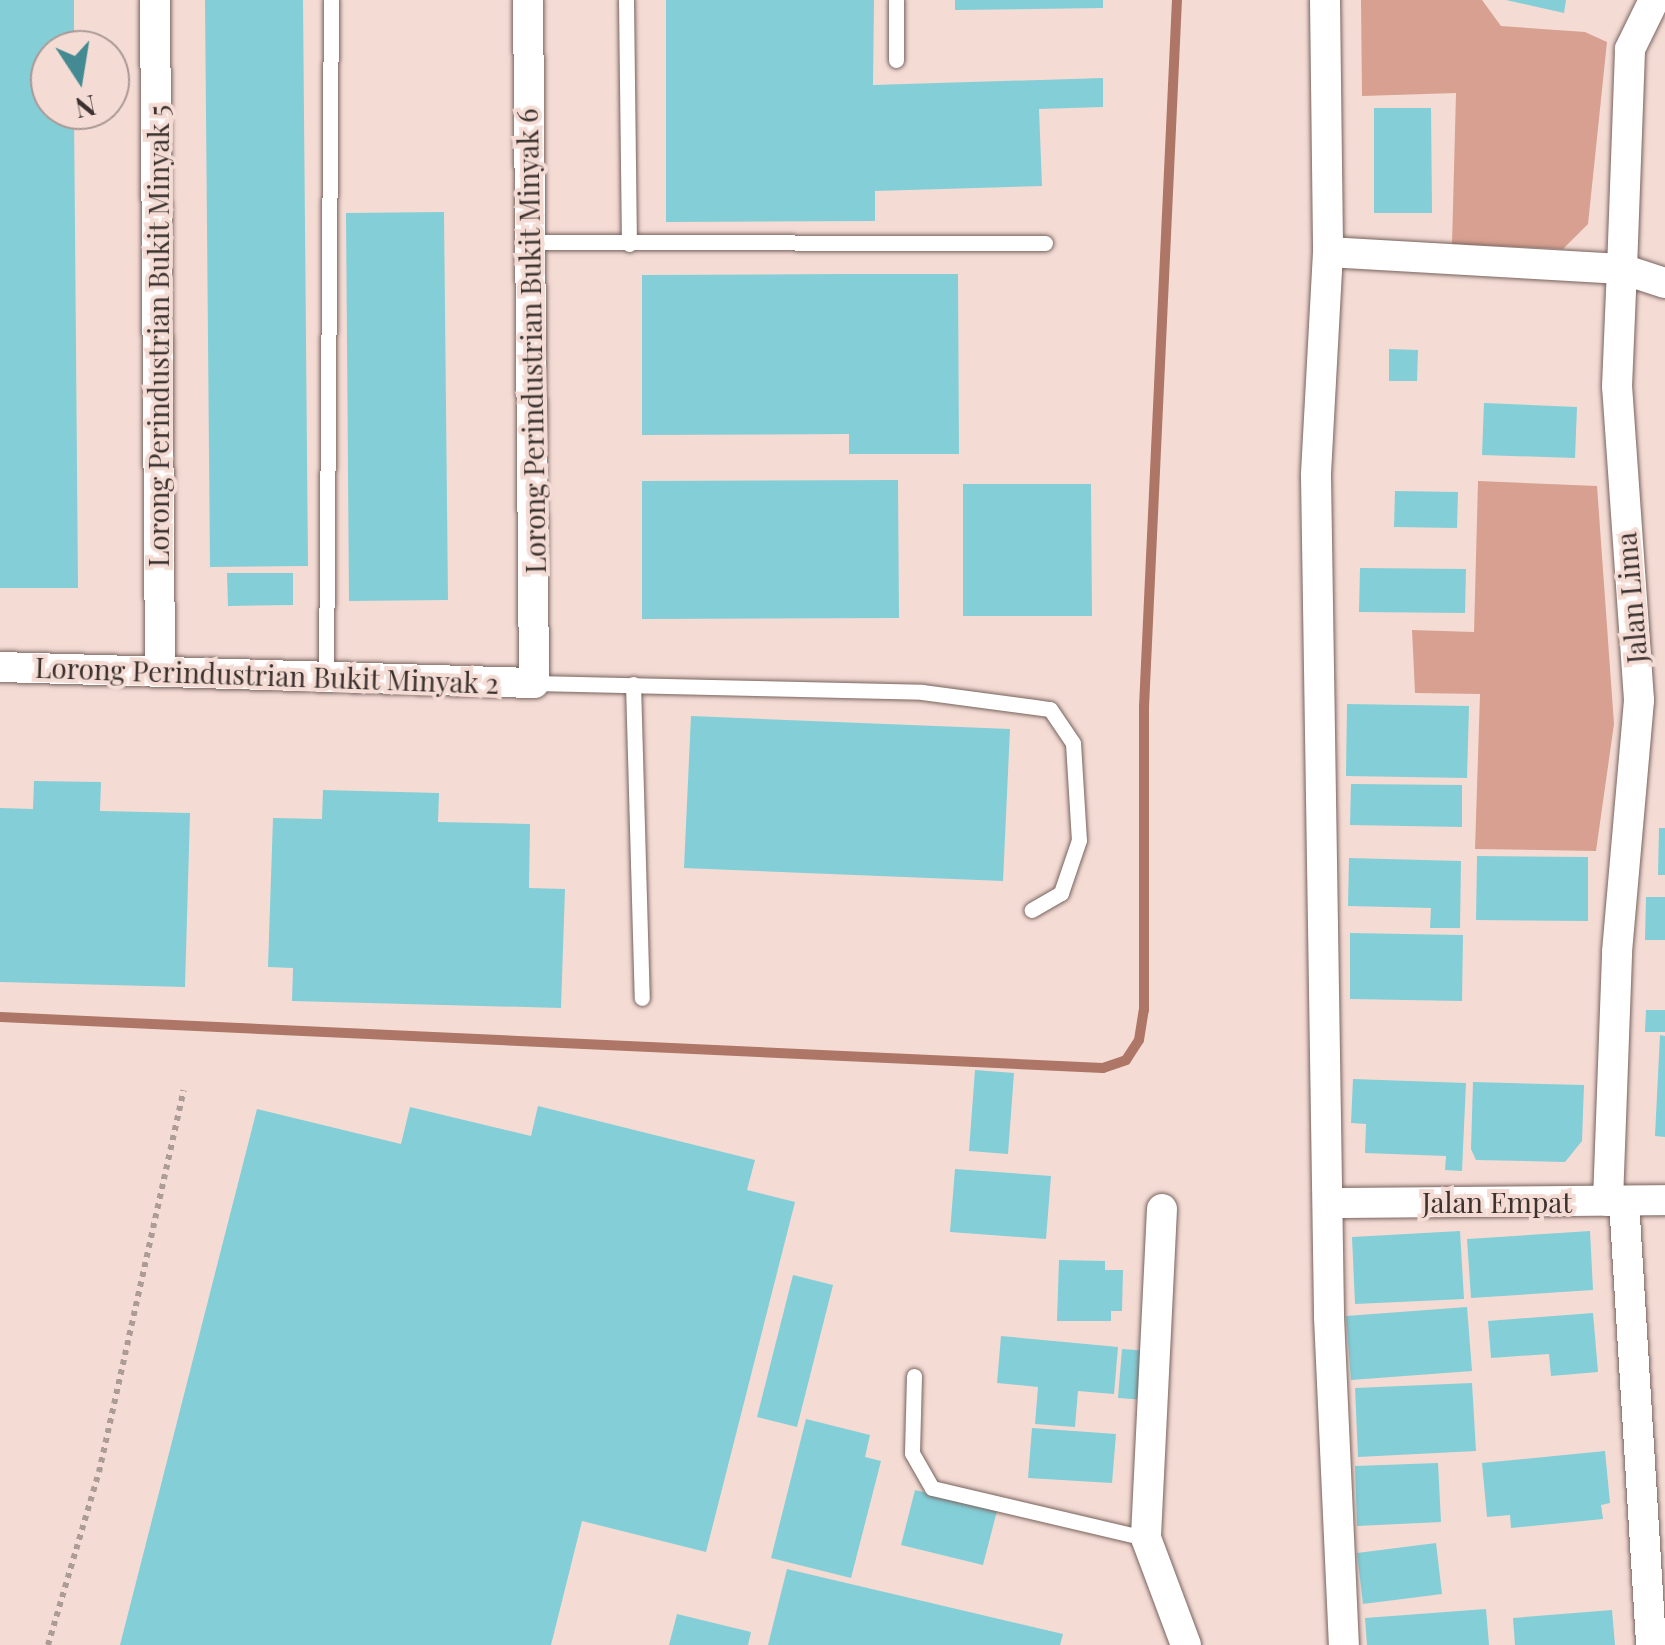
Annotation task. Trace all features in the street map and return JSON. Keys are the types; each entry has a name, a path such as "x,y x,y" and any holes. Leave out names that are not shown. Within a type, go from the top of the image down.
{"street":[{"name":"Lorong Perindustrian Bukit Minyak 5","path":"155,0 160,672"},
{"name":"Lorong Perindustrian Bukit Minyak 6","path":"528,0 534,683"},
{"path":"1325,0 1328,252 1316,476 1329,1203 1344,1645"},
{"name":"Jalan Lima","path":"1651,1645 1616,1200 1617,952 1639,700 1618,406 1622,268 1630,49 1654,0"},
{"path":"1328,252 1622,268 1665,283"},
{"name":"Lorong Perindustrian Bukit Minyak 2","path":"0,667 534,683"},
{"name":"Jalan Empat","path":"1329,1203 1665,1200"},
{"path":"1162,1209 1146,1538 1186,1645"}],"lane":[{"path":"326,677 331,0"},
{"path":"626,0 629,244"},
{"path":"896,0 896,60"},
{"path":"530,242 1045,242"},
{"path":"534,683 922,692 1050,709 1074,743 1079,840 1061,893 1032,910"},
{"path":"633,684 642,998"},
{"path":"914,1376 912,1453 932,1488 1146,1538"}],"path":[{"path":"48,1645 99,1472 184,1090"}],"shaded area":[{"path":"1361,0 1482,0 1501,26 1585,32 1607,42 1588,224 1563,249 1452,244 1456,93 1362,96"},
{"path":"1478,481 1597,486 1614,724 1596,851 1475,849 1480,694 1415,693 1412,630 1474,632"}],"building":[{"path":"0,0 74,0 74,30 30,30 30,130 74,130 78,588 0,588"},
{"path":"205,0 303,0 308,566 210,567"},
{"path":"666,0 874,0 873,85 1103,78 1103,107 1039,109 1042,186 875,191 875,221 666,222"},
{"path":"955,0 1103,0 1103,8 955,10"},
{"path":"1506,0 1566,0 1564,13"},
{"path":"1374,108 1431,108 1432,213 1374,213"},
{"path":"444,212 448,600 349,601 346,213"},
{"path":"958,274 959,454 849,454 849,434 642,435 642,275"},
{"path":"1389,349 1418,350 1417,381 1389,381"},
{"path":"1484,403 1577,407 1575,458 1482,455"},
{"path":"898,480 899,618 642,619 642,481"},
{"path":"963,484 1091,484 1092,616 963,616"},
{"path":"1395,491 1458,492 1457,528 1394,527"},
{"path":"1360,568 1466,569 1465,613 1359,612"},
{"path":"227,573 293,573 293,605 228,606"},
{"path":"1347,704 1469,706 1467,778 1346,776"},
{"path":"691,716 1010,729 1003,881 684,868"},
{"path":"34,781 101,782 100,811 190,813 185,987 0,982 0,808 33,809"},
{"path":"1351,784 1462,785 1462,827 1350,825"},
{"path":"323,790 439,793 438,822 530,824 529,888 565,889 561,1008 292,1001 293,968 268,967 273,818 322,819"},
{"path":"1659,828 1665,828 1665,875 1658,875"},
{"path":"1477,856 1588,857 1588,921 1476,920"},
{"path":"1349,858 1461,861 1460,928 1430,928 1431,908 1348,906"},
{"path":"1646,897 1665,897 1665,940 1645,940"},
{"path":"1350,933 1463,935 1462,1001 1350,999"},
{"path":"1646,1010 1665,1010 1665,1032 1645,1032"},
{"path":"1660,1035 1665,1036 1665,1137 1655,1136"},
{"path":"975,1070 1014,1073 1008,1154 969,1151"},
{"path":"1353,1079 1466,1083 1462,1171 1445,1170 1446,1156 1365,1153 1366,1124 1351,1123"},
{"path":"1473,1082 1584,1085 1582,1141 1565,1162 1476,1160 1471,1149"},
{"path":"538,1106 755,1160 747,1190 795,1202 706,1552 582,1521 551,1645 120,1645 257,1109 401,1144 410,1107 531,1136"},
{"path":"955,1169 1051,1176 1046,1239 950,1232"},
{"path":"1460,1231 1464,1299 1355,1304 1352,1237"},
{"path":"1590,1231 1593,1290 1471,1298 1467,1239"},
{"path":"1059,1260 1105,1261 1105,1270 1123,1270 1122,1311 1111,1311 1111,1321 1057,1321"},
{"path":"793,1275 833,1285 797,1427 757,1417"},
{"path":"1467,1307 1472,1371 1351,1380 1346,1316"},
{"path":"1593,1313 1598,1372 1551,1376 1549,1354 1491,1358 1488,1321"},
{"path":"1001,1336 1118,1347 1114,1394 1078,1391 1075,1427 1035,1424 1038,1387 997,1383"},
{"path":"1122,1349 1150,1351 1147,1400 1118,1398"},
{"path":"1472,1383 1476,1451 1358,1457 1355,1388"},
{"path":"806,1419 870,1435 865,1457 881,1461 851,1578 771,1558"},
{"path":"1032,1428 1116,1434 1112,1483 1028,1478"},
{"path":"1605,1451 1610,1503 1601,1505 1603,1519 1511,1528 1510,1515 1487,1517 1482,1463"},
{"path":"1438,1463 1441,1522 1357,1526 1355,1466"},
{"path":"915,1490 997,1511 983,1565 901,1545"},
{"path":"1436,1543 1442,1594 1363,1604 1357,1553"},
{"path":"787,1569 1063,1634 1060,1645 768,1645"},
{"path":"1486,1609 1489,1645 1367,1645 1365,1618"},
{"path":"1612,1610 1615,1645 1515,1645 1513,1618"},
{"path":"677,1614 751,1632 748,1645 669,1645"}],"waterway":[{"path":"0,1017 1103,1068 1126,1060 1139,1040 1144,1010 1144,707 1177,0"}]}
